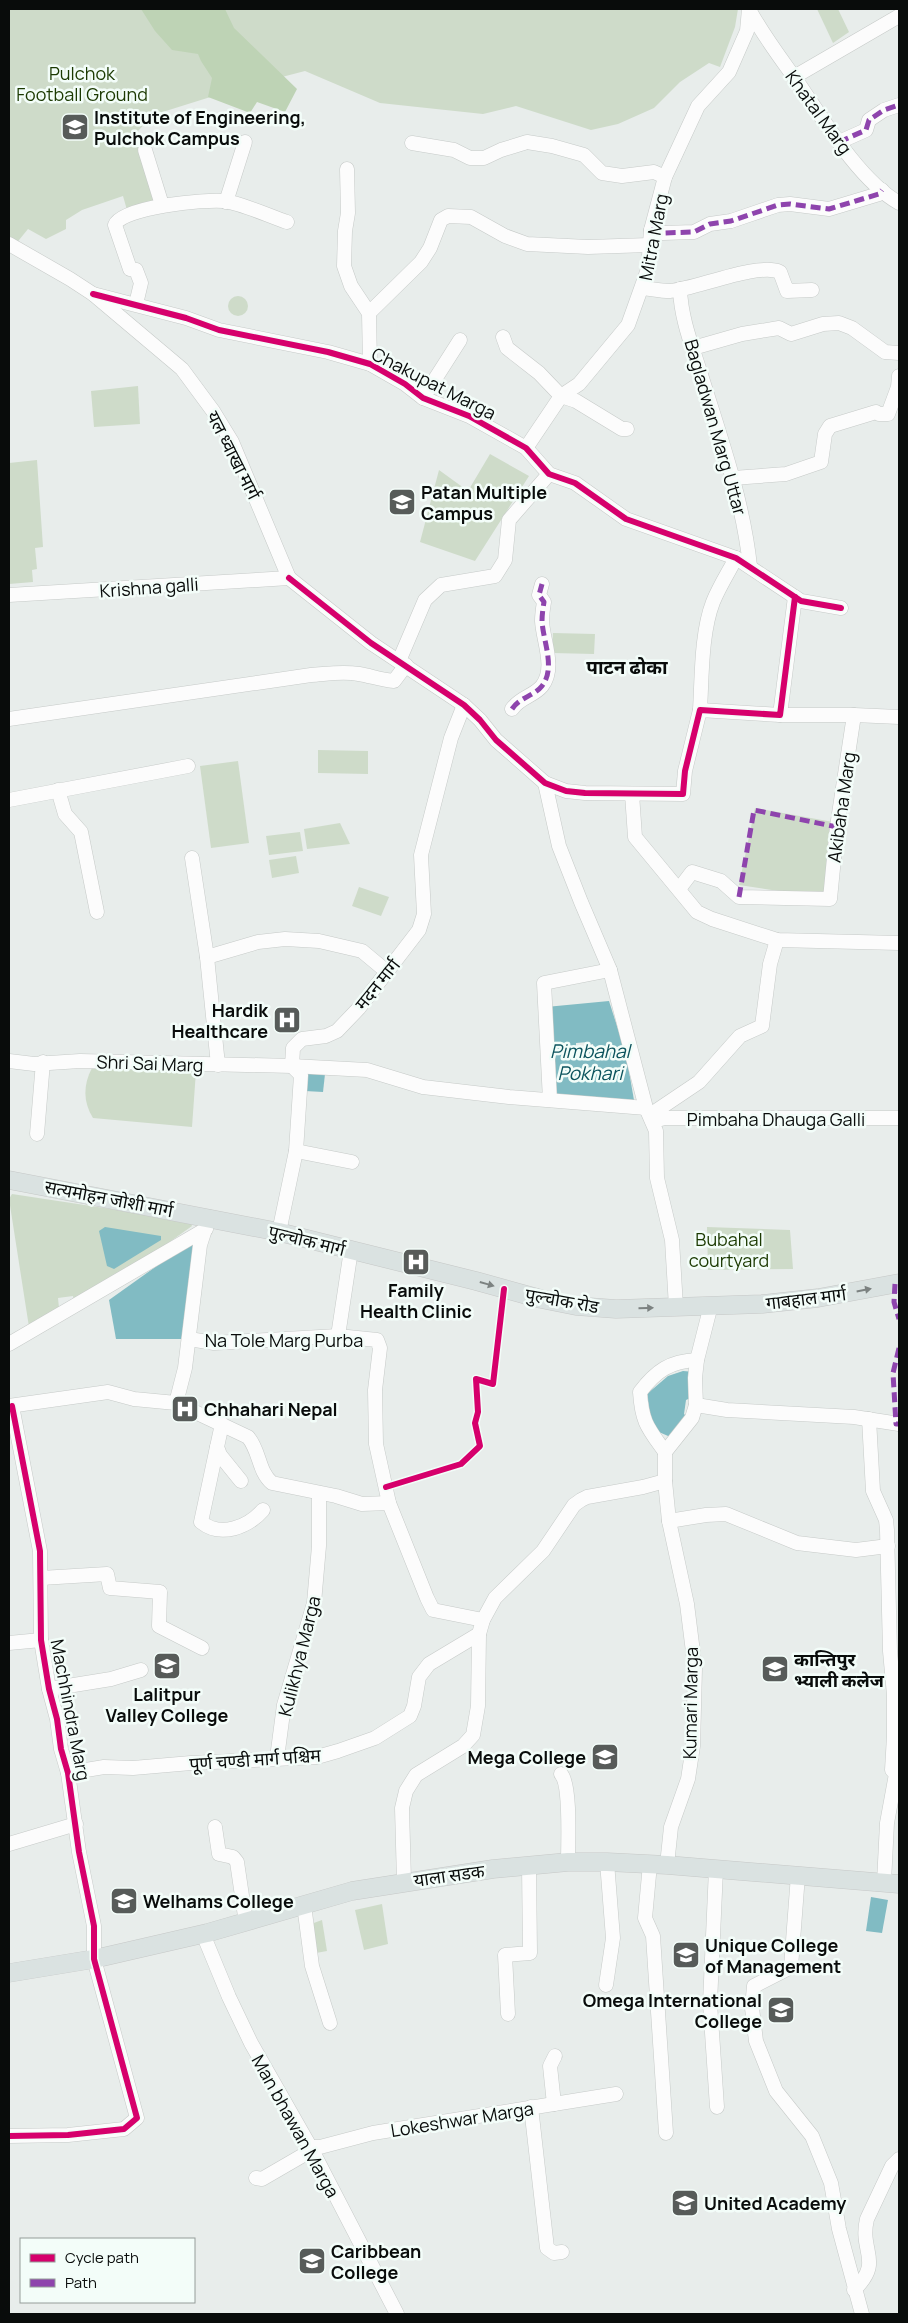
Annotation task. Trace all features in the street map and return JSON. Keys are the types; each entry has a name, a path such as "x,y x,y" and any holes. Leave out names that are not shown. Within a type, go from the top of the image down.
{"main road":[{"name":"सत्यमोहन जोशी मार्ग","path":"9,1180 208,1223"},
{"name":"पुल्चोक मार्ग","path":"208,1223 280,1232 406,1263"},
{"name":"पुल्चोक रोड","path":"406,1263 541,1299 576,1306 616,1309 711,1305"},
{"name":"गाबहाल मार्ग","path":"711,1305 818,1298 899,1283"},
{"name":"याला सडक","path":"9,1973 94,1959 203,1934 352,1891 404,1881 528,1866 568,1862 658,1864 892,1883"}],"street":[{"name":"Khatal Marg","path":"749,10 766,40 839,142 882,190 899,203"},
{"name":"Mitra Marg","path":"526,448 561,396 579,384 628,325 643,288 648,269 651,230 666,177 698,106 730,72 743,44 749,10"},
{"path":"794,77 899,16"},
{"path":"839,142 866,130 869,120 899,105"},
{"path":"226,202 245,142"},
{"path":"412,142 454,150 470,158 484,158 501,150 527,142 552,146 584,155 602,172 622,176 654,172 666,177"},
{"path":"145,150 162,205"},
{"path":"347,170 348,213 345,231 344,266 351,286 369,313 370,364"},
{"path":"651,230 663,233 694,232 710,224 731,221 778,205 790,204 829,209 879,194 882,190"},
{"path":"136,304 141,283 136,270 130,269 115,225 120,218 162,205 226,202 286,222"},
{"path":"369,313 412,273 430,248 441,220 448,216 471,217 505,236 527,244 588,247 649,245"},
{"name":"यल ध्वाखा मार्ग","path":"9,244 93,294 182,369 213,411 232,442 289,578"},
{"path":"643,288 662,291 680,289 744,273 774,270 780,272 787,291 812,290"},
{"name":"Bagladwan Marg Uttar","path":"680,289 682,316 733,478 747,536 750,566"},
{"name":"Chakupat Marga","path":"93,294 119,302 136,304 219,330 328,352 370,364 405,384 423,398 469,416 526,448 549,474 575,483 626,519 736,558 801,601 841,608"},
{"path":"693,348 751,332 779,328 791,334 823,324 839,322 852,328 885,352 899,353"},
{"path":"503,337 507,348 539,373 561,396 576,401 622,429 627,430"},
{"path":"423,398 460,340"},
{"path":"733,478 786,474 821,462 825,434 830,426 876,412 888,414 898,387 899,376"},
{"path":"9,719 311,675 344,672 394,681 425,600 441,585 495,576 504,560 510,520 549,474"},
{"path":"289,578 372,643 464,705 480,720 496,740 545,784 566,791 684,794 685,771 700,710 703,654 712,605 720,586 736,558"},
{"name":"Krishna galli","path":"9,595 289,578"},
{"path":"512,709 519,701 536,692 547,677 548,648 542,621 544,602 540,596 542,584"},
{"path":"780,715 795,597"},
{"name":"मदन मार्ग","path":"292,1066 292,1054 295,1044 302,1039 326,1036 336,1031 359,1008 419,930 424,914 421,855 451,738 464,705"},
{"path":"700,710 780,715 854,714 899,717"},
{"name":"Akibaha Marg","path":"679,889 692,872 722,881 739,897 830,899 837,827 854,714"},
{"path":"9,800 188,766"},
{"path":"545,784 559,846 610,970 649,1115 656,1132 657,1178 672,1240 684,1307"},
{"path":"58,790 65,814 81,832 97,912"},
{"path":"632,794 635,837 697,912 712,919 777,940 899,943"},
{"path":"192,858 207,957 218,1065"},
{"path":"207,957 258,942 285,939 319,941 362,951 386,971"},
{"path":"649,1115 699,1082 740,1036 762,1026 770,964 777,940"},
{"path":"550,1100 544,984 610,970"},
{"name":"Shri Sai Marg","path":"9,1062 80,1060 367,1070 423,1087 550,1100"},
{"path":"37,1134 43,1062"},
{"path":"280,1232 296,1151 301,1075 292,1066"},
{"name":"Pimbaha Dhauga Galli","path":"550,1100 666,1118 899,1118"},
{"path":"296,1151 352,1162"},
{"path":"176,1403 189,1339 200,1245 208,1223"},
{"path":"9,1344 208,1223"},
{"path":"338,1336 351,1250"},
{"path":"697,1360 681,1361 672,1364 649,1380 640,1392 643,1418 652,1435 666,1452 692,1418 696,1405 695,1378 697,1360 711,1305"},
{"name":"Na Tole Marg Purba","path":"189,1339 222,1343 338,1336 377,1340 379,1343 375,1390 376,1444 388,1504 423,1590 434,1610 483,1620"},
{"path":"10,1406 108,1392 134,1399 176,1403 248,1437 253,1443 264,1476 272,1483 362,1504 388,1504"},
{"path":"696,1405 727,1410 869,1419 899,1424"},
{"name":"Machhindra Marg","path":"9,2136 68,2136 124,2129 137,2118 94,1959 94,1926 79,1852 68,1773 61,1749 58,1719 49,1690 41,1640 40,1551 10,1406"},
{"path":"869,1419 873,1491 886,1520 894,1588 890,1651 894,1736 892,1770 896,1774 887,1823 892,1883"},
{"path":"222,1424 201,1522 216,1530 232,1530 255,1520 263,1510"},
{"path":"217,1447 220,1455 241,1481"},
{"name":"Kumari Marga","path":"666,1452 665,1481 669,1522 687,1604 694,1668 693,1746 688,1779 658,1864 646,1918 653,1936 666,2133"},
{"path":"404,1881 402,1808 406,1791 416,1775 463,1746 473,1735 478,1706 479,1634 483,1620 495,1598 543,1551 574,1505 587,1497 665,1481"},
{"name":"Kulikhya Marga","path":"277,1758 284,1705 314,1604 319,1546 319,1493"},
{"path":"669,1522 706,1515 726,1514 796,1543 856,1550 888,1546"},
{"path":"41,1578 107,1574 110,1588 160,1592 159,1626 202,1648"},
{"name":"पूर्ण चण्डी मार्ग पश्चिम","path":"68,1773 104,1767 133,1768 317,1757 331,1753 375,1738 410,1716 414,1706 419,1677 429,1664 479,1634"},
{"path":"9,1643 41,1640"},
{"path":"49,1690 141,1670"},
{"path":"561,1774 564,1777 567,1802 568,1862"},
{"path":"9,1844 76,1824"},
{"path":"215,1827 219,1854 233,1857 237,1862 246,1923"},
{"path":"606,1985 613,1938 607,1862"},
{"path":"508,2014 505,1955 536,1952 528,1866"},
{"path":"716,1869 710,2003 717,2107"},
{"path":"798,1875 791,1967 754,1986 752,2008 756,2041 776,2091 812,2136 831,2183 854,2290 862,2314"},
{"path":"304,1906 312,1966 330,2023"},
{"name":"Man bhawan Marga","path":"203,1934 229,1997 251,2043 310,2149 397,2314"},
{"path":"554,2104 550,2066 555,2056"},
{"name":"Lokeshwar Marga","path":"310,2149 373,2133 616,2094"},
{"path":"531,2108 547,2248 554,2253 562,2252"},
{"path":"256,2178 262,2179 310,2149"},
{"path":"854,2290 862,2283 872,2265 865,2228 867,2219 892,2166 899,2159"}],"green space":[{"name":"Pulchok Football Ground","path":"9,9 738,9 735,27 720,67 709,63 680,82 654,108 618,124 591,130 516,106 483,114 380,103 305,71 236,89 153,115 137,132 160,200 127,210 123,196 82,210 66,220 66,229 46,239 28,229 15,245 9,240"},
{"path":"141,9 225,9 234,28 297,89 285,112 257,102 250,113 208,97 212,78 198,54 172,50 155,31"},
{"path":"817,9 838,9 849,32 833,43"},
{"path":"238,296 245,299 248,306 245,313 238,316 231,313 228,306 231,299"},
{"path":"138,386 140,424 94,427 91,391"},
{"path":"490,454 529,476 475,561 420,542 439,470 468,491"},
{"path":"37,460 43,547 35,548 37,569 32,570 33,582 9,584 9,463"},
{"path":"553,633 595,634 594,654 552,653"},
{"path":"318,750 368,751 368,774 318,773"},
{"path":"238,761 249,843 211,848 200,766"},
{"path":"755,808 833,822 823,898 739,885"},
{"path":"340,823 350,844 307,849 304,829"},
{"path":"300,832 303,851 269,855 266,836"},
{"path":"296,856 299,873 272,878 269,860"},
{"path":"359,887 389,897 381,916 352,906"},
{"path":"92,1068 196,1071 192,1127 93,1118 87,1106 85,1093"},
{"path":"12,1194 190,1221 192,1226 154,1253 74,1302 73,1296 58,1298 59,1308 29,1327 9,1199"},
{"name":"Bubahal courtyard","path":"707,1227 790,1230 793,1269 708,1270"},
{"path":"382,1904 388,1944 364,1950 355,1910"},
{"path":"322,1920 327,1951 316,1953 311,1924"}],"water":[{"name":"Pimbahal Pokhari","path":"609,1001 626,1054 635,1106 554,1098 546,1007"},
{"path":"307,1073 325,1074 323,1092 305,1091"},
{"path":"105,1227 161,1236 161,1240 114,1269 107,1266 99,1231"},
{"path":"189,1243 200,1245 189,1339 116,1339 109,1300"},
{"path":"683,1371 695,1372 695,1396 686,1400 684,1414 689,1419 675,1439 652,1429 647,1394 668,1376"},
{"path":"871,1897 888,1900 882,1933 866,1931"}],"pier":[{"path":"588,1042 588,1045 593,1044 594,1051 589,1052 589,1055 577,1056 576,1053 551,1055 550,1050 576,1047 576,1043"}],"marked path":[{"path":"839,142 866,130 869,120 884,110 899,105"},
{"path":"651,230 663,233 694,232 710,224 731,221 778,205 790,204 829,209 879,194 882,190"},
{"path":"512,709 542,686 548,671 548,654 542,621 544,602 539,595 542,584"},
{"path":"739,897 754,810 837,827"},
{"path":"895,1284 894,1302 899,1319"},
{"path":"899,1348 893,1373 896,1424 899,1424"}],"cycle path":[{"path":"93,294 186,318 219,330 328,352 370,364 405,384 423,398 469,416 526,448 549,474 575,483 626,519 736,558 801,601 841,608"},
{"path":"289,578 371,643 464,705 480,720 496,740 545,783 566,791 585,793 683,794 685,771 700,710 780,715 795,597"},
{"path":"386,1487 461,1464 480,1446 475,1423 478,1412 476,1379 493,1384 504,1289"},
{"path":"9,2136 68,2135 124,2129 137,2118 94,1959 94,1926 79,1852 68,1773 61,1749 41,1640 40,1551 12,1406"}],"place":[{"name":"Institute of Engineering, Pulchok Campus","path":"75,127"},
{"name":"Patan Multiple Campus","path":"402,502"},
{"name":"Hardik Healthcare","path":"287,1020"},
{"name":"Family Health Clinic","path":"416,1262"},
{"name":"Chhahari Nepal","path":"185,1409"},
{"name":"Lalitpur Valley College","path":"167,1666"},
{"name":"कान्तिपुर भ्याली कलेज","path":"775,1669"},
{"name":"Mega College","path":"605,1757"},
{"name":"Welhams College","path":"124,1901"},
{"name":"Unique College of Management","path":"686,1955"},
{"name":"Omega International College","path":"781,2010"},
{"name":"United Academy","path":"685,2203"},
{"name":"Caribbean College","path":"312,2261"}],"district":[{"name":"पाटन ढोका","path":"627,667"}]}
